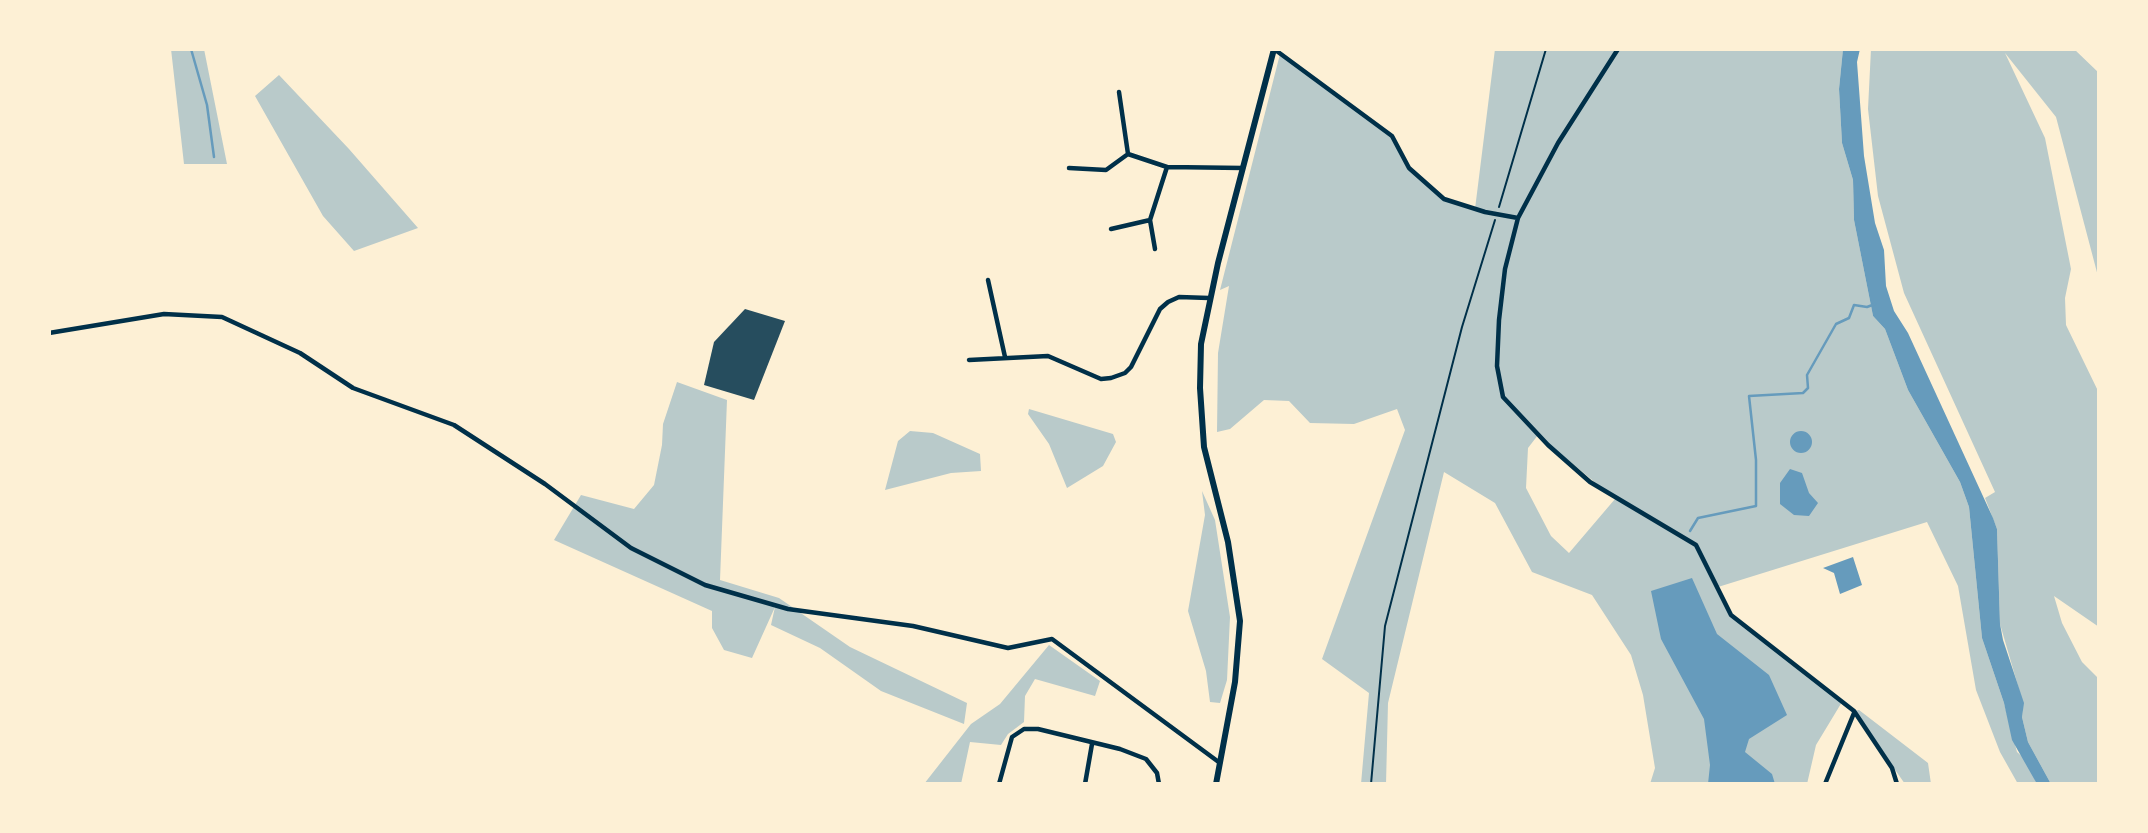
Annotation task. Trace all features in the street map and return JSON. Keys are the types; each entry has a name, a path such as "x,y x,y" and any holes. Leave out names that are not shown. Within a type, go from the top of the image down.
{"main road":[{"path":"1216,784 1235,682 1240,621 1230,553 1205,447 1200,366 1209,298 1274,49"}],"street":[{"path":"1274,49 1391,136 1409,168 1444,199 1485,212 1518,218"},
{"path":"1618,49 1558,143 1518,218 1505,269 1499,320 1497,366 1503,397 1548,445 1590,482 1696,545 1731,615 1854,712 1892,768 1897,784"},
{"path":"1119,92 1128,154"},
{"path":"1128,154 1167,167 1243,168"},
{"path":"1069,168 1106,170 1128,154"},
{"path":"1154,249 1150,220 1167,167"},
{"path":"1111,229 1150,220"},
{"path":"988,280 1005,357"},
{"path":"969,360 1048,356 1062,359 1101,379 1119,376 1131,367 1160,309 1168,302 1186,296 1209,298"},
{"path":"49,334 164,314 222,317 300,353 354,388 454,425 544,484 631,548 705,585 788,609 913,626 1008,648 1052,639 1220,764"},
{"path":"1825,784 1854,712"},
{"path":"999,784 1012,737 1024,729 1038,729 1119,749 1146,759 1157,773 1159,784"},
{"path":"1085,784 1092,744"}],"path":[{"path":"1371,784 1385,626 1462,327 1546,49"}],"shaded area":[{"path":"171,49 204,49 227,164 184,164"},
{"path":"1495,49 1843,49 1839,89 1842,143 1853,180 1854,220 1873,316 1885,329 1908,390 1960,482 1969,507 1982,638 2017,752 2026,760 2037,784 2018,784 2000,752 1976,690 1958,586 1927,522 1718,587 1731,615 1842,702 1816,745 1807,784 1650,784 1655,768 1643,695 1631,655 1592,595 1532,572 1495,503 1444,472 1388,703 1386,784 1361,784 1369,693 1322,659 1405,430 1397,409 1354,424 1310,423 1289,401 1264,400 1230,429 1217,432 1218,353 1229,286 1220,290 1280,54 1392,136 1409,168 1444,199 1475,209","holes":["1538,435 1615,499 1569,553 1551,536 1526,488 1528,448"]},
{"path":"1871,49 2074,49 2099,73 2099,280 2056,117 2005,53 2045,138 2071,269 2065,298 2066,325 2099,393 2099,627 2054,596 2062,623 2082,662 2099,679 2099,784 2051,784 2028,742 2022,717 2023,703 2000,624 1997,529 1985,498 1995,492 1904,293 1878,196 1868,109"},
{"path":"279,75 418,228 354,251 323,216 255,96"},
{"path":"677,382 727,400 720,580 779,598 850,647 967,703 964,724 881,691 820,648 771,625 775,607 752,658 724,650 712,628 712,611 554,540 581,495 634,509 654,485 663,424"},
{"path":"1029,409 1113,434 1116,442 1103,466 1067,488 1049,444 1028,414"},
{"path":"910,431 933,433 980,454 981,471 951,473 885,490 898,441"},
{"path":"1202,491 1215,520 1230,617 1227,680 1220,703 1210,702 1206,671 1188,611 1205,515"},
{"path":"1049,645 1100,681 1095,696 1035,679 1025,696 1024,722 1008,734 1001,745 970,742 961,784 924,784 971,724 1000,704"},
{"path":"1859,710 1928,763 1931,784 1905,784 1854,711"}],"water":[{"path":"1843,49 1860,49 1857,62 1864,156 1875,223 1884,250 1886,286 1894,311 1908,333 1997,529 2000,624 2003,640 2024,703 2022,717 2028,742 2051,784 2037,784 2012,740 2004,703 1982,638 1969,507 1960,482 1908,390 1885,329 1873,316 1854,220 1853,180 1842,143 1839,89"},
{"path":"1801,431 1809,434 1812,442 1809,450 1801,453 1793,450 1790,442 1793,434"},
{"path":"1790,469 1802,473 1809,493 1818,503 1809,516 1794,515 1780,504 1780,483"},
{"path":"1853,557 1862,585 1840,594 1834,573 1823,568"},
{"path":"1692,578 1717,634 1769,675 1787,715 1749,739 1745,752 1772,774 1775,784 1708,784 1710,765 1704,719 1661,639 1651,591"}],"building":[{"path":"745,309 785,321 754,400 704,385 714,342"}],"waterway":[{"path":"191,49 207,105 214,157"},
{"path":"1690,531 1698,518 1756,506 1756,460 1749,396 1803,393 1808,388 1807,375 1836,324 1849,318 1854,305 1867,307 1875,304"}]}
